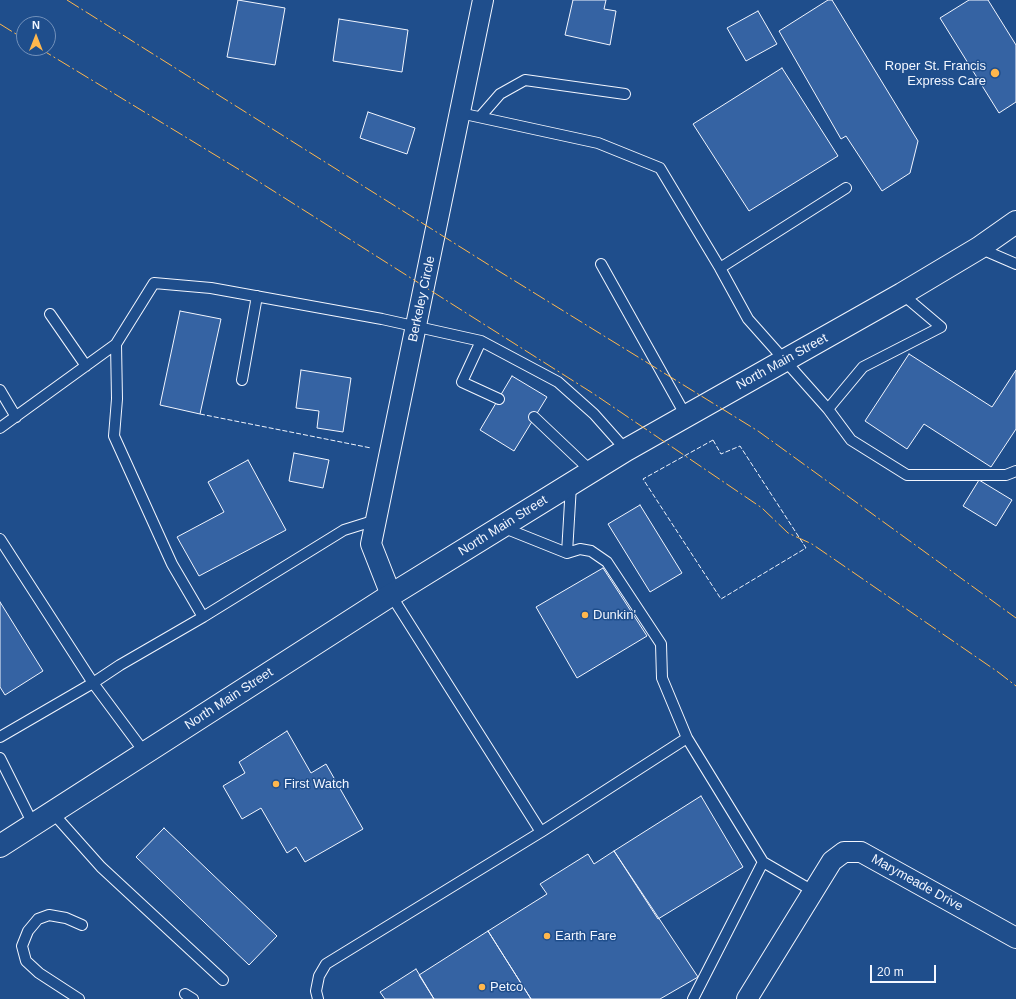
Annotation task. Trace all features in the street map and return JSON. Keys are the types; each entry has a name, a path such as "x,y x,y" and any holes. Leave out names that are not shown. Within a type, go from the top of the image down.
{"main road":[{"name":"North Main Street","path":"0,846 390,595 591,471 902,294 979,248 1016,222"}],"street":[{"name":"Berkeley Circle","path":"390,595 371,544 483,0"},
{"name":"Marymeade Drive","path":"747,999 832,861 844,852 861,852 1016,938"}],"lane":[{"path":"480,117 500,94 525,80 625,94"},
{"path":"460,113 598,143 660,168 720,268 748,320 828,409 851,440 907,475 1006,475 1016,471"},
{"path":"720,268 846,188"},
{"path":"979,248 1016,264"},
{"path":"601,264 686,416"},
{"path":"0,428 116,344 154,283 211,288 257,296 481,341 558,382 594,414 626,450"},
{"path":"828,409 863,367 941,327 902,294"},
{"path":"242,380 257,296"},
{"path":"50,314 86,366"},
{"path":"481,341 462,382 499,399"},
{"path":"116,344 117,399 114,436 172,564 203,617"},
{"path":"0,390 16,417"},
{"path":"534,417 591,471"},
{"path":"567,553 571,484"},
{"path":"0,737 203,617 344,530 376,520"},
{"path":"502,527 567,553 580,549 591,551 607,562 661,644 662,678 687,738 763,862 813,891"},
{"path":"0,539 93,683 145,753"},
{"path":"390,595 541,832"},
{"path":"318,999 316,991 318,976 326,964 541,832 687,738"},
{"path":"0,758 33,824"},
{"path":"52,812 101,866 224,980"},
{"path":"693,999 763,862"},
{"path":"79,999 39,973 26,961 22,946 28,931 38,920 49,915 66,918 82,925"}],"building":[{"path":"238,0 285,8 275,65 227,57"},
{"path":"573,0 606,0 604,9 616,11 610,45 565,35"},
{"path":"828,0 832,0 918,141 910,173 882,191 846,136 841,139 779,31"},
{"name":"Roper St. Francis Express Care","path":"969,0 988,0 1016,45 1016,102 999,113 940,18"},
{"path":"758,11 777,44 746,61 727,28"},
{"path":"339,19 408,30 402,72 333,61"},
{"path":"782,68 838,156 749,211 693,124"},
{"path":"368,112 415,128 407,154 360,138"},
{"path":"180,311 221,319 200,414 160,405"},
{"path":"909,354 992,407 1016,370 1016,429 991,467 924,424 907,449 865,421"},
{"path":"301,370 351,378 343,432 317,428 319,411 296,408"},
{"path":"512,376 547,397 514,451 480,430"},
{"path":"294,453 329,460 323,488 289,481"},
{"path":"248,460 286,530 199,576 177,537 224,512 208,482"},
{"path":"979,480 1012,500 996,526 963,506"},
{"path":"640,505 682,573 650,592 608,524"},
{"path":"603,568 647,636 577,678 536,607"},
{"path":"0,602 43,671 5,695 0,687"},
{"path":"287,731 311,773 326,764 363,829 305,862 296,847 287,853 261,808 242,819 223,786 245,773 239,762"},
{"path":"701,796 743,867 658,919 614,851"},
{"path":"164,828 277,936 249,965 136,857"},
{"path":"614,851 698,977 660,999 531,999 488,931 547,894 540,884 588,854 594,864"},
{"path":"488,931 531,999 434,999 419,975"},
{"path":"416,969 434,999 385,999 380,992"}],"fence":[{"path":"200,414 371,448"},
{"path":"713,440 721,454 740,446 806,548 721,599 643,479 713,440"}],"power":[{"path":"67,0 489,265 758,431 1016,618"},
{"path":"0,24 16,34"},
{"path":"52,56 253,178 594,394 762,508 788,533 812,544 998,672 1016,686"}],"place":[{"name":"Roper St. Francis Express Care","path":"995,73"},
{"name":"Dunkin'","path":"585,615"},
{"name":"First Watch","path":"276,784"},
{"name":"Earth Fare","path":"547,936"},
{"name":"Petco","path":"482,987"}]}
